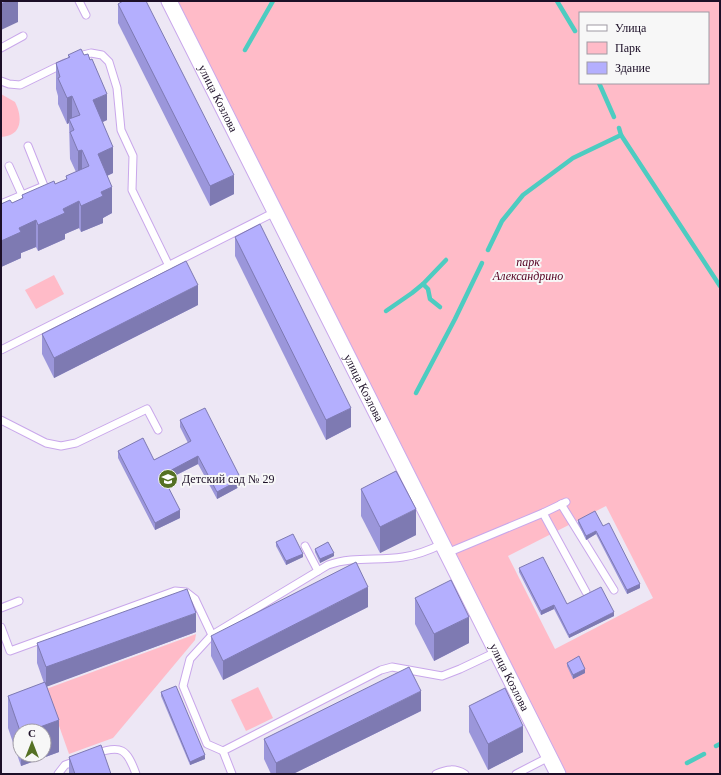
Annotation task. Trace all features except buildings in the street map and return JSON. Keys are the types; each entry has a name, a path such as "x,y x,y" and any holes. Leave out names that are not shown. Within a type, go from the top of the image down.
{"street":[{"name":"улица Козлова","path":"169,1 558,774"}],"lane":[{"path":"79,1 86,15"},
{"path":"1,48 23,36"},
{"path":"1,82 20,85 80,56 91,53 102,55 110,62 117,88 121,130 133,156 132,190 169,266"},
{"path":"1,204 44,186 28,146"},
{"path":"9,166 22,195"},
{"path":"1,350 275,212"},
{"path":"1,420 46,444 61,446 76,443 147,409 158,430"},
{"path":"232,774 223,751 207,744 183,686 190,659 212,635 318,571 340,561 404,557 432,549 444,549 543,513 563,503 614,590"},
{"path":"543,513 586,592"},
{"path":"304,546 318,571"},
{"path":"1,627 10,651 175,592 186,592 195,599 212,635"},
{"path":"1,608 19,601"},
{"path":"223,751 381,670 392,667 442,676 496,652"},
{"path":"58,774 65,765 105,750 115,749 124,752 130,759 136,774"},
{"path":"516,774 549,756"},
{"path":"436,774 452,769 465,774"}],"green space":[{"name":"парк Александрино","path":"178,1 720,1 720,774 567,774","holes":["606,506 653,598 555,649 508,556"]},
{"path":"1,94 15,102 18,108 20,120 17,130 8,136 1,137"},
{"path":"54,275 64,294 36,309 25,290"},
{"path":"196,634 195,640 113,738 69,754 46,689"},
{"path":"258,687 273,718 246,731 231,700"}],"waterway":[{"path":"245,50 273,1"},
{"path":"557,1 575,31"},
{"path":"599,84 614,117"},
{"path":"619,128 621,135 720,286"},
{"path":"488,250 502,221 523,195 573,158 621,135"},
{"path":"423,284 446,260"},
{"path":"416,393 455,319 482,263"},
{"path":"386,311 423,284 428,289 430,299 440,307"},
{"path":"716,746 720,744"},
{"path":"687,763 704,754"}],"place":[{"name":"Детский сад № 29","path":"168,479"}]}
